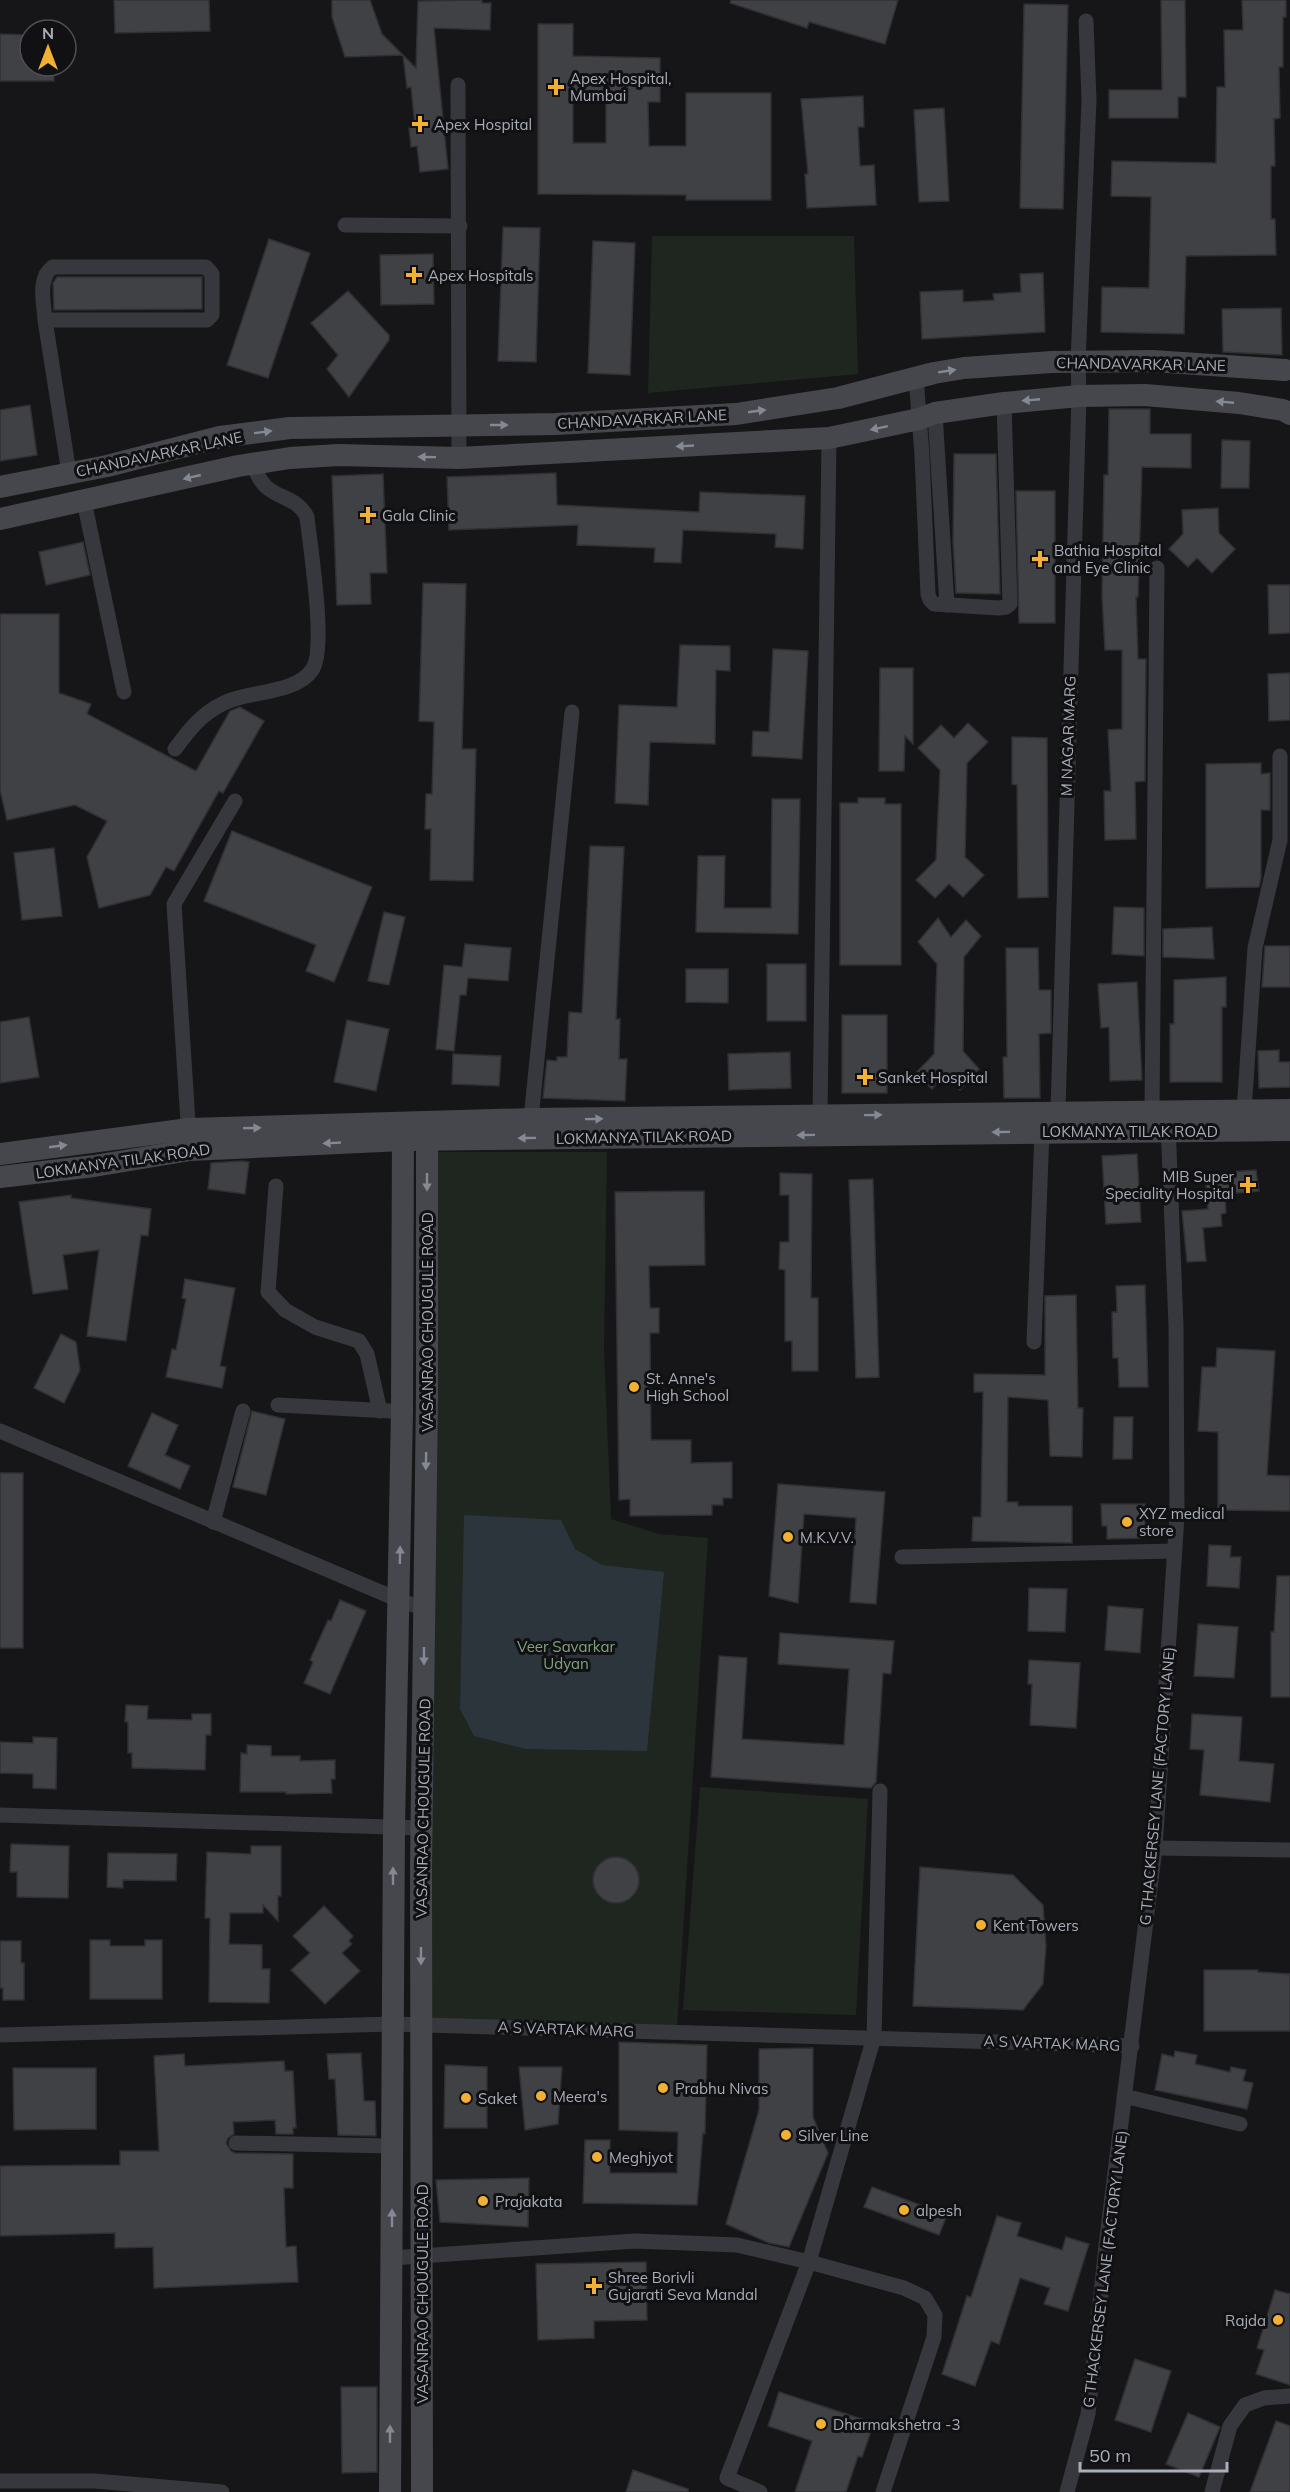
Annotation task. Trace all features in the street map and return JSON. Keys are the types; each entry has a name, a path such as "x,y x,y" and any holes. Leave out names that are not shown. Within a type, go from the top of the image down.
{"street":[{"name":"M NAGAR MARG","path":"1058,1111 1079,396 1078,362 1089,100 1086,21"},
{"path":"458,85 459,458"},
{"path":"345,225 460,226"},
{"path":"45,320 207,320 212,315 212,274 206,267 53,267 45,272 43,280 45,320 69,474"},
{"name":"CHANDAVARKAR LANE","path":"0,487 69,474 220,437 291,428 556,424 736,414 838,398 916,376 964,368 1153,361 1287,368 1276,385 1276,394 1287,412"},
{"path":"916,376 927,416 947,605 999,608 1010,604 1004,403"},
{"name":"CHANDAVARKAR LANE","path":"0,519 290,458 338,455 459,458 829,438 927,416 1004,403 1079,396 1146,395 1239,403 1287,412"},
{"path":"820,1116 829,438"},
{"path":"175,749 198,718 225,702 270,691 301,680 313,670 318,652 318,623 307,517 304,509 266,489 257,476 254,464"},
{"path":"84,501 124,692"},
{"name":"G THACKERSEY LANE (FACTORY LANE)","path":"1067,2492 1088,2414 1155,1848 1177,1516 1176,1326 1163,1117 1158,568"},
{"path":"531,1119 572,712"},
{"path":"1244,1111 1255,948 1280,840 1280,756"},
{"path":"189,1139 174,904 235,801"},
{"name":"LOKMANYA TILAK ROAD","path":"0,1154 189,1139 403,1132 1042,1131 1163,1117 1290,1110"},
{"name":"LOKMANYA TILAK ROAD","path":"427,1132 531,1119 1058,1111 1163,1117 1290,1130"},
{"path":"1034,1342 1042,1131"},
{"name":"VASANRAO CHOUGULE ROAD","path":"390,2492 394,1827 399,1600 391,1411 403,1132"},
{"name":"VASANRAO CHOUGULE ROAD","path":"422,2492 421,2025 427,1132"},
{"name":"LOKMANYA TILAK ROAD","path":"0,1177 94,1166 189,1139"},
{"path":"276,1186 268,1292 285,1310 315,1327 359,1341 368,1354 391,1411 278,1405"},
{"path":"213,1522 243,1411"},
{"path":"0,1431 425,1609"},
{"path":"902,1557 1174,1551"},
{"path":"760,2492 724,2485 809,2262 874,2037 880,1791"},
{"path":"0,1815 422,1828"},
{"path":"1155,1848 1290,1850"},
{"name":"A S VARTAK MARG","path":"0,2035 393,2024 1132,2046"},
{"path":"1124,2096 1240,2124"},
{"path":"236,2143 392,2146"},
{"path":"392,2258 635,2241 737,2246 809,2262 904,2288 925,2298 935,2315 934,2337 883,2492"},
{"path":"1212,2492 1230,2426 1245,2405 1264,2398 1290,2396"},
{"path":"0,2481 95,2481 222,2492"}],"green space":[{"path":"652,236 854,236 858,374 648,393"},
{"name":"Veer Savarkar Udyan","path":"432,1152 607,1152 604,1349 611,1519 659,1534 708,1538 677,2027 429,2018"},
{"path":"700,1787 868,1799 856,2015 683,2010"}],"shaded area":[{"path":"464,1515 561,1520 575,1549 602,1565 664,1572 647,1751 526,1749 474,1736 460,1709"}],"building":[{"path":"114,0 209,0 210,31 115,33"},
{"path":"332,0 370,0 382,34 403,55 345,57 332,17"},
{"path":"482,0 482,3 491,3 490,30 434,28 448,169 420,172 417,146 411,147 409,128 415,127 411,87 407,88 403,55 416,68 418,1"},
{"path":"731,0 898,0 885,44 809,22 807,28 730,3"},
{"path":"1161,0 1185,0 1186,97 1178,97 1178,118 1109,118 1109,90 1162,90"},
{"path":"1242,0 1286,0 1286,17 1283,17 1283,67 1279,67 1280,118 1274,119 1275,166 1271,166 1271,219 1275,219 1276,255 1186,256 1184,334 1101,332 1102,287 1149,288 1151,197 1111,196 1112,161 1216,163 1217,87 1225,87 1224,30 1243,30"},
{"path":"1024,4 1068,5 1063,209 1020,208"},
{"path":"538,24 573,24 573,56 660,58 660,102 648,102 649,146 686,146 686,93 771,93 771,200 686,200 686,195 538,194","holes":["573,97 606,97 606,143 573,143"]},
{"path":"0,34 18,35 18,78 54,78 54,81 0,81"},
{"path":"863,96 864,127 858,127 860,166 874,165 876,205 807,208 805,174 808,174 801,99"},
{"path":"944,108 949,201 919,202 914,110"},
{"path":"503,227 540,228 536,362 498,361"},
{"path":"269,239 310,253 268,378 227,365"},
{"path":"593,241 635,243 630,375 588,373"},
{"path":"433,254 434,304 381,305 380,255"},
{"path":"1043,273 1045,332 922,339 920,292 963,290 963,302 994,300 993,294 1021,292 1020,274"},
{"path":"57,277 202,277 202,309 54,310 53,283"},
{"path":"348,291 389,335 389,340 349,397 327,369 338,355 311,323"},
{"path":"1281,308 1282,355 1223,352 1222,309"},
{"path":"30,405 37,455 0,461 0,410"},
{"path":"1109,409 1150,409 1150,434 1191,434 1191,468 1142,467 1138,597 1136,597 1138,659 1146,659 1145,781 1135,782 1136,839 1105,840 1104,791 1111,791 1108,730 1122,729 1122,650 1105,650 1102,596 1104,475 1108,475"},
{"path":"1222,440 1250,441 1249,488 1221,488"},
{"path":"954,454 996,454 1000,594 956,593 953,542"},
{"path":"556,473 557,505 699,512 700,492 805,496 803,549 775,547 776,534 683,530 681,563 654,562 655,548 577,545 578,525 449,530 447,477"},
{"path":"383,474 387,573 370,573 371,604 337,605 332,476"},
{"path":"1016,491 1055,491 1055,623 1019,623"},
{"path":"1218,508 1219,533 1235,549 1212,573 1197,558 1188,567 1169,549 1183,534 1182,510"},
{"path":"83,542 90,575 46,585 39,552"},
{"path":"423,583 466,584 462,749 476,749 473,881 430,880 431,829 425,829 426,794 432,794 434,722 419,721"},
{"path":"1268,585 1290,585 1290,633 1269,634"},
{"path":"0,614 59,614 59,693 91,704 87,714 196,771 230,711 240,707 264,721 223,793 219,791 174,871 166,867 150,895 99,908 87,857 107,821 75,805 7,820 0,790"},
{"path":"680,645 730,646 730,671 716,670 715,744 650,742 648,805 615,803 619,705 677,707"},
{"path":"773,649 808,651 802,759 752,756 753,731 769,732"},
{"path":"880,668 913,668 913,744 905,736 904,771 879,771"},
{"path":"1290,673 1290,720 1269,721 1268,674"},
{"path":"968,723 988,742 967,763 965,857 984,875 963,897 949,884 935,898 916,880 936,860 940,770 918,748 941,725 954,738"},
{"path":"1012,737 1047,738 1048,897 1018,898 1017,785 1012,784"},
{"path":"1261,763 1261,774 1270,773 1270,810 1261,810 1259,887 1206,888 1206,764"},
{"path":"858,798 885,798 885,804 901,804 901,965 840,965 840,803 858,803"},
{"path":"772,799 800,799 798,934 696,932 698,856 725,856 724,908 771,908"},
{"path":"232,831 372,887 334,982 306,971 316,945 204,901"},
{"path":"590,846 624,847 616,1019 620,1019 619,1059 627,1059 625,1101 543,1098 547,1060 557,1061 557,1057 567,1057 569,1012 582,1013"},
{"path":"54,848 62,916 22,920 14,853"},
{"path":"1114,907 1144,908 1144,956 1112,954"},
{"path":"384,912 405,917 389,985 368,981"},
{"path":"938,918 951,937 966,920 981,936 964,957 963,1051 979,1069 960,1090 946,1073 932,1089 915,1074 934,1054 937,964 918,942"},
{"path":"1212,927 1214,959 1163,957 1163,929"},
{"path":"465,944 511,948 508,981 468,978 466,995 460,995 454,1051 436,1049 444,965 462,967"},
{"path":"1265,946 1290,946 1290,987 1262,987"},
{"path":"1006,948 1038,948 1039,990 1051,990 1051,1033 1039,1034 1040,1098 1004,1098 1003,1057 1007,1057"},
{"path":"767,964 806,964 806,1021 767,1021"},
{"path":"686,969 728,969 728,1003 686,1002"},
{"path":"1226,977 1226,1007 1222,1007 1222,1082 1170,1082 1170,1024 1174,1024 1174,980"},
{"path":"1137,982 1142,1080 1110,1081 1109,1027 1101,1028 1098,984"},
{"path":"842,1015 887,1015 887,1093 842,1093"},
{"path":"29,1017 39,1077 0,1083 0,1022"},
{"path":"347,1020 389,1029 376,1091 334,1082"},
{"path":"1279,1050 1279,1062 1290,1062 1290,1087 1259,1088 1258,1051"},
{"path":"790,1052 791,1088 729,1090 728,1054"},
{"path":"453,1054 501,1056 499,1086 452,1084"},
{"path":"1137,1154 1141,1222 1106,1224 1102,1156"},
{"path":"249,1162 245,1194 208,1189 211,1163"},
{"path":"1256,1170 1259,1191 1225,1194 1226,1213 1221,1214 1222,1226 1203,1228 1206,1261 1187,1262 1182,1211 1208,1209 1205,1174"},
{"path":"780,1173 812,1174 811,1298 818,1298 818,1371 792,1371 792,1341 785,1341 785,1270 779,1269 780,1242 789,1242 789,1195 780,1195"},
{"path":"873,1179 879,1377 856,1378 849,1180"},
{"name":"St. Anne's High School","path":"704,1191 705,1265 649,1266 650,1308 659,1308 659,1333 650,1333 651,1440 691,1440 691,1463 732,1462 732,1498 723,1498 723,1505 712,1505 712,1515 630,1516 630,1499 619,1500 615,1192"},
{"path":"71,1195 71,1198 151,1209 148,1236 141,1235 126,1341 87,1336 99,1250 63,1255 68,1289 33,1294 19,1202"},
{"path":"185,1279 235,1288 220,1366 226,1367 222,1388 166,1377 172,1349 176,1350 186,1299 182,1298"},
{"path":"1145,1285 1148,1387 1119,1387 1118,1358 1113,1358 1112,1312 1117,1312 1116,1286"},
{"path":"1076,1295 1078,1408 1083,1408 1082,1457 1050,1456 1048,1400 1008,1397 1007,1502 1018,1502 1018,1506 1072,1506 1072,1543 972,1541 973,1517 981,1517 983,1392 974,1392 974,1374 1045,1375 1045,1296"},
{"path":"61,1334 76,1342 80,1370 64,1403 34,1388"},
{"path":"1217,1348 1275,1351 1267,1475 1290,1476 1290,1511 1218,1510 1218,1432 1198,1431 1202,1367 1216,1367"},
{"path":"252,1411 285,1419 266,1495 233,1487"},
{"path":"152,1413 178,1425 165,1455 190,1466 180,1489 128,1466"},
{"path":"1114,1417 1133,1417 1132,1459 1113,1459"},
{"path":"0,1473 23,1473 23,1648 0,1648"},
{"name":"M.K.V.V.","path":"778,1484 885,1492 876,1604 850,1602 856,1518 804,1514 798,1603 769,1596"},
{"path":"1101,1504 1145,1504 1145,1538 1107,1539 1107,1526 1102,1526"},
{"path":"1209,1545 1231,1546 1230,1557 1241,1557 1239,1588 1207,1586"},
{"path":"1277,1576 1290,1576 1290,1697 1271,1697 1271,1632 1274,1632"},
{"path":"1029,1588 1067,1589 1065,1632 1028,1631"},
{"path":"340,1600 366,1611 330,1694 304,1683 313,1662 310,1660"},
{"path":"1108,1606 1143,1609 1140,1653 1105,1650"},
{"path":"1198,1624 1238,1627 1234,1678 1194,1676"},
{"path":"780,1633 894,1641 891,1674 883,1673 876,1782 871,1788 711,1777 719,1656 747,1658 742,1739 844,1745 849,1669 778,1664"},
{"path":"1029,1660 1080,1663 1076,1728 1030,1725 1032,1684 1028,1684"},
{"path":"126,1705 148,1706 147,1719 192,1720 192,1714 211,1714 211,1735 206,1735 205,1770 132,1768 132,1753 128,1753 128,1722 125,1722"},
{"path":"1192,1714 1242,1717 1239,1761 1274,1764 1270,1802 1200,1795 1204,1750 1190,1749"},
{"path":"33,1737 57,1738 56,1789 33,1788 33,1774 0,1773 0,1742 33,1743"},
{"path":"247,1745 271,1746 271,1756 300,1756 300,1761 335,1760 335,1779 331,1779 332,1793 240,1792 241,1753 247,1754"},
{"path":"11,1844 69,1846 68,1898 17,1897 17,1872 10,1872"},
{"path":"251,1846 281,1846 281,1896 278,1896 278,1921 263,1905 263,1913 230,1913 229,1944 262,1945 262,1969 270,1969 269,2003 209,2002 210,1918 205,1918 207,1852 251,1854"},
{"path":"108,1853 177,1854 176,1881 123,1880 123,1888 107,1887"},
{"path":"616,1857 632,1864 639,1880 632,1896 616,1903 600,1896 593,1880 600,1864"},
{"name":"Kent Towers","path":"920,1867 1013,1875 1043,1905 1046,1946 1043,1984 1023,2010 913,2006"},
{"path":"324,1906 353,1936 349,1941 352,1944 342,1953 360,1971 325,2004 291,1970 310,1953 293,1936"},
{"path":"90,1940 110,1940 110,1946 145,1946 145,1940 162,1940 162,1999 90,1999"},
{"path":"0,1941 21,1941 21,1963 24,1963 24,2000 3,2000 3,1988 0,1988"},
{"path":"1204,1970 1258,1970 1258,1972 1290,1974 1290,2031 1204,2031"},
{"path":"619,2042 707,2045 705,2134 703,2133 697,2205 583,2203 585,2140 610,2140 610,2173 677,2173 678,2132 619,2130"},
{"name":"Silver Line","path":"813,2048 813,2117 828,2153 789,2247 769,2243 726,2224 759,2110 759,2049"},
{"path":"1175,2051 1197,2055 1195,2064 1230,2072 1231,2067 1246,2070 1243,2081 1253,2083 1247,2109 1155,2090 1162,2054 1174,2057"},
{"path":"361,2053 364,2101 375,2101 376,2136 338,2135 335,2079 329,2079 327,2054"},
{"path":"184,2054 185,2066 284,2061 285,2071 293,2071 296,2128 293,2128 293,2134 276,2134 275,2120 233,2122 234,2134 228,2138 226,2143 235,2153 293,2154 293,2188 284,2188 286,2247 296,2246 298,2282 154,2288 153,2247 115,2248 115,2233 0,2236 0,2166 120,2165 120,2151 159,2151 154,2056"},
{"name":"Saket","path":"445,2065 487,2067 487,2128 444,2128"},
{"name":"Meera's","path":"519,2067 562,2067 558,2124 525,2130"},
{"path":"13,2068 96,2068 96,2129 14,2130"},
{"name":"Prajakata","path":"529,2178 528,2227 440,2222 436,2180"},
{"name":"alpesh","path":"872,2187 947,2215 939,2235 864,2207"},
{"path":"997,2216 1021,2223 1017,2236 1062,2250 1066,2237 1089,2244 1068,2311 1044,2304 1050,2288 1020,2278 999,2344 991,2341 975,2386 942,2374 967,2296 971,2297"},
{"path":"646,2262 647,2320 594,2321 594,2338 538,2340 536,2264"},
{"name":"Rajda","path":"1275,2290 1290,2294 1290,2385 1256,2374 1264,2350 1257,2348"},
{"path":"1135,2359 1171,2371 1151,2432 1115,2420"},
{"path":"341,2387 377,2387 377,2472 342,2473"},
{"name":"Dharmakshetra -3","path":"779,2392 874,2423 862,2457 858,2456 846,2492 795,2492 812,2441 768,2426"},
{"path":"1188,2413 1220,2427 1199,2477 1166,2464"},
{"path":"1276,2421 1290,2426 1290,2492 1250,2492"},
{"path":"633,2470 688,2489 688,2492 626,2492"}],"place":[{"name":"Apex Hospital, Mumbai","path":"556,87"},
{"name":"Apex Hospital","path":"420,124"},
{"name":"Apex Hospitals","path":"414,275"},
{"name":"Gala Clinic","path":"368,515"},
{"name":"Bathia Hospital and Eye Clinic","path":"1040,559"},
{"name":"Sanket Hospital","path":"865,1077"},
{"name":"MIB Super Speciality Hospital","path":"1248,1185"},
{"name":"St. Anne's High School","path":"634,1387"},
{"name":"XYZ medical store","path":"1127,1522"},
{"name":"M.K.V.V.","path":"788,1537"},
{"name":"Kent Towers","path":"981,1925"},
{"name":"Prabhu Nivas","path":"663,2088"},
{"name":"Meera's","path":"541,2096"},
{"name":"Saket","path":"466,2098"},
{"name":"Silver Line","path":"786,2135"},
{"name":"Meghjyot","path":"597,2157"},
{"name":"Prajakata","path":"483,2201"},
{"name":"alpesh","path":"904,2210"},
{"name":"Shree Borivli Gujarati Seva Mandal","path":"594,2286"},
{"name":"Rajda","path":"1278,2320"},
{"name":"Dharmakshetra -3","path":"821,2424"}]}
